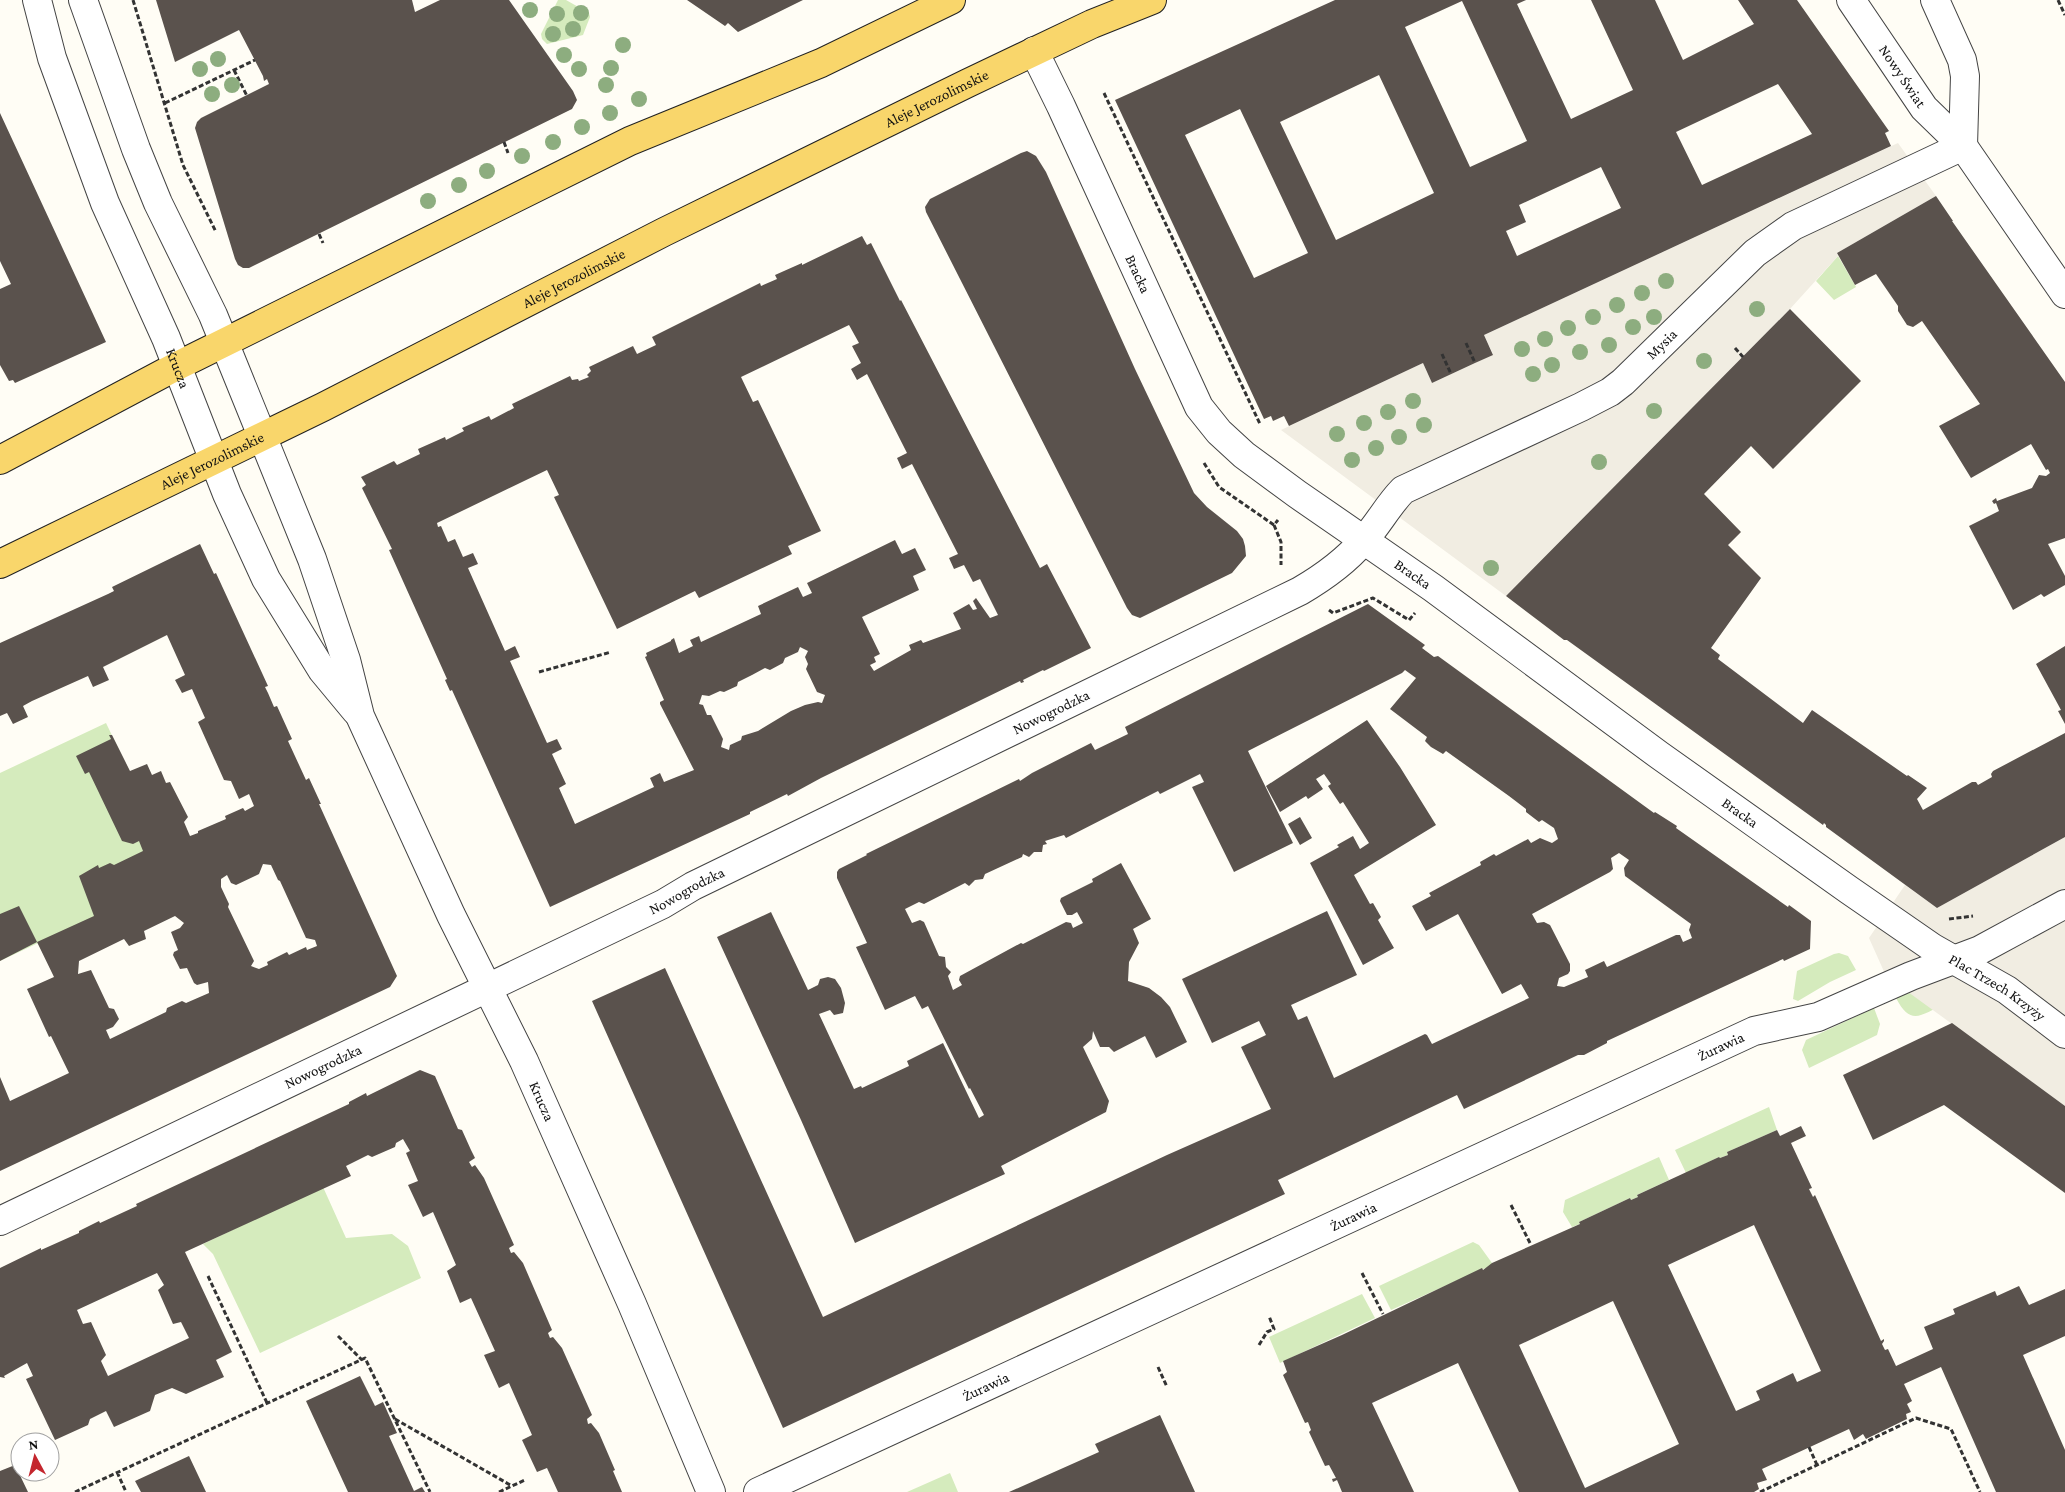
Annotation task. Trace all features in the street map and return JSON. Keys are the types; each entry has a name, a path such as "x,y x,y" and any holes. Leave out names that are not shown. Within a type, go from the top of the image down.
{"main road":[{"name":"Aleje Jerozolimskie","path":"0,564 262,436 664,232 1034,51 1092,24 1152,0"},
{"path":"0,460 177,366 630,141 821,63 942,2"}],"street":[{"name":"Krucza","path":"37,0 52,58 105,203 177,366 227,494 266,579 322,670 360,716"},
{"name":"Krucza","path":"83,0 136,149 158,203 181,248 224,343 312,558 346,660 360,716 451,915 528,1070 632,1304 711,1492"},
{"name":"Nowy Świat","path":"1850,0 1924,108 1963,146 2065,294"},
{"path":"1935,0 1962,60 1965,76 1963,146"},
{"name":"Bracka","path":"1034,51 1061,106 1198,407 1219,432 1244,454 1364,541 1433,588 1659,755 1841,885 1933,948 1955,960"},
{"name":"Mysia","path":"1364,541 1403,490 1581,407 1610,392 1624,382 1755,253 1774,238 1793,226 1963,146"},
{"name":"Nowogrodzka","path":"0,1221 663,904 693,886 1300,591 1330,573 1364,541"},
{"name":"Plac Trzech Krzyży","path":"1955,960 2001,940 2065,904"},
{"name":"Plac Trzech Krzyży","path":"1955,960 2007,990 2065,1034"},
{"name":"Żurawia","path":"758,1492 1754,1031 1818,1017 1911,976 1955,960"}],"path":[{"path":"133,0 184,165 216,232"},
{"path":"2058,0 2065,15"},
{"path":"165,103 255,60"},
{"path":"234,70 247,96"},
{"path":"1104,93 1260,424 1267,429"},
{"path":"504,142 508,153"},
{"path":"319,234 323,243"},
{"path":"1466,343 1475,363"},
{"path":"1735,348 1743,356"},
{"path":"1442,354 1451,374"},
{"path":"539,672 611,652"},
{"path":"1511,1205 1531,1245"},
{"path":"1362,1273 1383,1314"},
{"path":"208,1276 267,1403"},
{"path":"1259,1345 1267,1332 1274,1329 1269,1316"},
{"path":"338,1336 362,1360"},
{"path":"75,1492 365,1358 430,1492"},
{"path":"1158,1367 1167,1387"},
{"path":"1760,1492 1916,1418 1951,1429 1980,1492"},
{"path":"394,1419 512,1486"},
{"path":"1809,1447 1817,1465"},
{"path":"117,1472 126,1492"},
{"path":"499,1492 525,1480"}],"green space":[{"path":"558,0 566,0 589,13 590,17 583,35 547,44 542,39 541,34"},
{"path":"1838,256 1856,287 1834,300 1816,281"},
{"path":"106,723 180,876 0,961 0,773"},
{"path":"1839,953 1848,956 1856,970 1830,982 1798,1001 1793,999 1797,971"},
{"path":"1924,990 1946,1003 1917,1016 1907,1013 1896,998 1905,994"},
{"path":"1874,1008 1880,1024 1877,1035 1809,1068 1802,1050 1806,1040"},
{"path":"1769,1107 1777,1130 1727,1152 1728,1155 1719,1157 1686,1173 1675,1150"},
{"path":"1659,1157 1669,1180 1637,1195 1638,1197 1631,1200 1630,1198 1572,1227 1563,1212 1565,1200"},
{"path":"323,1187 346,1238 392,1234 408,1246 421,1278 260,1353 213,1254 203,1244"},
{"path":"1473,1242 1479,1245 1492,1263 1490,1266 1391,1310 1379,1286"},
{"path":"1362,1294 1375,1318 1280,1363 1269,1337"},
{"path":"950,1473 958,1492 907,1492"}],"shaded area":[{"path":"1898,143 1936,196 1837,253 1838,256 1790,309 1506,596 1281,430 1423,363 1432,383 1475,363 1493,354 1484,335"},
{"path":"2065,837 2065,1106 1886,976 1869,938 1905,885 1937,908"}],"building":[{"path":"156,0 412,0 415,12 440,0 509,0 573,91 577,100 572,109 249,268 243,268 238,265 235,259 195,128 201,118 269,84 267,79 264,81 239,30 175,62"},
{"path":"687,0 803,0 738,32 728,23 725,26"},
{"path":"1335,0 1526,0 1517,4 1571,119 1633,90 1591,0 1655,0 1683,60 1754,24 1738,0 1797,0 1889,131 1885,133 1891,146 1484,335 1493,355 1432,383 1423,363 1289,426 1284,416 1273,421 1271,416 1264,419 1115,100","holes":["1462,1 1527,141 1470,167 1405,27","1379,75 1434,193 1336,240 1280,122","1778,84 1812,134 1702,185 1676,132","1240,109 1308,253 1254,278 1185,135","1601,167 1621,208 1517,256 1506,231 1526,222 1519,205"]},
{"path":"0,113 106,342 15,383 13,380 9,381 0,365 0,289 11,284 0,261"},
{"path":"1027,151 1036,156 1046,172 1135,369 1194,493 1207,507 1237,531 1243,539 1245,546 1246,556 1232,573 1140,618 1132,615 1127,608 926,212 925,207 930,199"},
{"path":"1936,196 2065,382 2065,538 2048,544 2065,576 2065,585 2044,597 2041,594 2013,610 1969,526 1999,511 1996,503 1994,504 1992,501 1996,498 1997,501 2032,488 2039,475 2046,476 2050,473 2048,469 2046,470 2031,444 1971,478 1939,426 1980,404 1922,321 1913,327 1907,325 1898,311 1898,306 1876,274 1855,285 1837,253"},
{"path":"862,236 867,245 871,243 1040,568 1047,564 1091,648 1023,680 1024,682 1021,683 1020,681 821,778 788,796 787,794 750,812 750,814 550,907 452,690 450,691 445,680 447,679 389,550 392,549 362,488 366,485 361,477 394,461 397,465 420,454 418,449 445,437 446,440 464,431 462,428 489,416 491,420 514,408 512,404 570,376 572,380 578,379 579,381 589,377 587,375 591,371 589,367 633,346 637,354 656,345 652,337 760,283 761,286 777,279 775,275 802,263 802,265","holes":["849,325 859,343 852,346 861,363 851,369 857,380 867,374 907,453 897,458 902,469 912,464 958,554 949,558 954,569 964,565 973,582 980,579 998,615 990,618 976,598 973,601 977,609 973,610 969,604 953,613 961,629 923,643 921,640 909,645 911,650 874,671 870,665 876,662 874,657 880,654 862,617 919,590 913,576 926,570 915,548 902,554 895,540 807,583 812,593 803,597 798,587 758,606 761,614 701,642 699,636 690,640 693,646 679,653 674,638 646,653 647,656 645,657 664,700 660,704 694,770 664,782 660,773 650,778 654,787 575,824 559,788 566,784 552,754 562,749 557,739 547,743 510,661 520,657 515,646 505,651 468,568 478,564 473,553 463,557 455,539 448,542 441,526 438,527 437,523 547,470 559,495 554,497 617,629 695,591 699,598 792,554 788,546 821,531 758,400 753,402 741,377","800,647 808,651 805,657 808,664 806,669 817,692 825,695 822,703 805,705 791,711 758,731 742,736 741,740 730,745 729,750 721,747 723,739 711,715 707,715 703,705 699,704 702,695 709,696 720,691 724,692 737,686 738,682 765,668 770,670 783,663 785,658 798,652"]},
{"path":"1790,309 1861,381 1773,469 1751,446 1704,494 1741,532 1728,545 1761,578 1711,648 1720,655 1718,659 1803,723 1812,710 1927,788 1917,799 1923,810 1972,782 1976,782 1978,785 1992,777 1993,771 2065,733 2065,837 1937,908 1826,827 1824,823 1823,825 1567,640 1564,640 1506,596"},
{"path":"200,544 214,574 216,573 268,686 265,687 274,707 277,706 292,739 288,741 306,780 309,778 397,976 390,987 0,1171 0,1077 10,1101 69,1073 51,1036 49,1037 27,989 54,977 37,942 94,916 79,876 98,865 99,868 110,863 114,865 143,851 139,841 133,844 122,841 89,772 85,774 76,756 111,739 109,735 112,735 130,771 147,764 152,775 161,771 166,783 170,782 188,817 184,822 190,836 226,819 225,816 243,808 245,811 254,806 249,794 239,799 231,781 224,780 198,722 205,718 192,689 182,693 175,680 185,675 167,635 103,667 109,680 93,687 88,676 32,701 23,706 28,717 13,724 7,713 0,716 0,643 114,591 112,587","holes":["263,864 271,865 306,938 315,940 317,946 307,950 306,947 289,955 287,952 267,962 268,965 259,969 251,966 254,961 228,907 229,904 221,887 221,879 227,875 231,883 236,885 259,874","175,916 184,923 180,928 171,932 178,950 173,955 180,969 187,968 194,983 197,985 208,982 209,993 186,1003 182,1001 167,1008 166,1012 110,1039 106,1030 113,1027 119,1019 114,1009 109,1008 91,970 78,974 79,961 124,939 129,946 146,939 144,931"]},
{"path":"1368,604 1425,645 1422,648 1434,657 1438,656 1654,813 1677,826 1676,828 1788,907 1789,905 1811,921 1810,949 1784,961 1783,959 1607,1041 1607,1043 1584,1055 1578,1055 1464,1109 1457,1095 1278,1180 1285,1194 783,1428 592,1001 665,968 823,1317 1167,1155 1271,1109 1241,1047 1266,1035 1259,1021 1212,1043 1182,979 1327,911 1357,975 1291,1005 1298,1020 1307,1016 1334,1078 1425,1034 1432,1044 1529,998 1521,984 1502,994 1458,914 1426,931 1412,906 1431,896 1429,893 1481,865 1480,862 1494,854 1496,856 1528,839 1531,843 1540,838 1552,843 1558,839 1554,828 1542,820 1539,822 1509,796 1446,751 1443,754 1431,747 1425,741 1427,737 1390,709 1416,678 1405,670 1248,751 1293,843 1234,872 1192,787 1204,782 1200,774 1160,794 1158,791 1066,838 1064,835 1045,841 1047,844 1043,845 1042,852 1034,852 1029,857 1023,854 1022,857 985,874 983,879 975,880 969,886 965,883 924,904 919,902 905,909 912,923 920,920 924,922 939,956 945,957 946,967 951,972 948,976 953,990 962,985 959,980 960,976 1021,943 1023,944 1066,922 1071,923 1073,928 1083,923 1077,912 1067,915 1060,901 1061,898 1093,882 1092,879 1121,863 1151,919 1133,929 1139,943 1129,962 1128,981 1149,988 1161,997 1170,1007 1187,1042 1156,1058 1145,1036 1114,1052 1109,1047 1100,1047 1093,1031 1092,1039 1083,1047 1109,1101 1106,1112 1001,1166 1005,1174 855,1243 717,937 771,912 808,990 818,985 820,979 828,977 835,979 841,988 845,1003 843,1013 834,1015 830,1010 819,1014 854,1089 861,1086 862,1088 909,1066 907,1061 943,1043 979,1118 984,1115 928,1006 922,1009 915,996 885,1010 856,947 867,943 837,878 837,872 866,854 1019,779 1020,781 1091,743 1095,750 1128,734 1125,727","holes":["1619,853 1629,860 1624,868 1625,876 1691,924 1689,930 1692,938 1683,942 1680,935 1676,935 1607,967 1604,961 1585,970 1588,977 1564,987 1557,986 1559,978 1570,971 1570,964 1550,925 1544,922 1537,923 1532,914 1610,872 1613,869 1611,858"]},
{"path":"2065,646 2065,724 2058,711 2061,710 2036,664"},
{"path":"1367,720 1400,767 1436,825 1354,875 1370,904 1373,903 1381,917 1378,920 1394,948 1363,965 1310,863 1339,847 1337,845 1353,836 1360,849 1369,843 1343,802 1340,804 1328,786 1331,784 1324,774 1316,779 1323,789 1308,799 1306,796 1280,812 1266,786"},
{"path":"1300,817 1312,838 1300,845 1288,824"},
{"path":"19,906 37,942 0,961 0,914"},
{"path":"1952,1023 2065,1106 2065,1193 1944,1105 1873,1140 1843,1075"},
{"path":"420,1070 435,1076 458,1129 462,1130 475,1158 469,1162 472,1167 475,1165 484,1178 514,1245 509,1248 511,1253 514,1252 523,1263 552,1330 548,1333 550,1338 553,1337 562,1348 592,1415 587,1419 588,1424 591,1423 599,1433 622,1492 558,1492 547,1468 537,1472 522,1440 532,1435 509,1383 499,1388 484,1355 495,1351 471,1298 460,1303 447,1271 456,1265 433,1212 423,1217 408,1185 418,1181 406,1153 410,1151 403,1139 396,1143 395,1147 372,1157 368,1155 346,1166 351,1176 185,1252 232,1352 216,1360 224,1377 186,1394 172,1388 155,1395 150,1411 114,1427 106,1411 90,1419 88,1425 60,1438 60,1432 51,1432 26,1379 33,1376 27,1363 4,1376 5,1378 0,1377 0,1268 41,1248 41,1250 79,1233 79,1231 99,1221 100,1223 137,1206 136,1204 349,1104 349,1102 366,1093 367,1096","holes":["157,1273 164,1285 158,1290 173,1324 181,1322 189,1338 108,1376 101,1361 106,1355 91,1322 83,1324 77,1310"]},
{"path":"1801,1126 1806,1136 1791,1143 1812,1188 1809,1189 1813,1197 1815,1195 1881,1341 1884,1339 1882,1344 1885,1350 1888,1349 1896,1366 1933,1349 1924,1327 1955,1314 1953,1309 1995,1291 1997,1296 2019,1286 2029,1305 2065,1289 2065,1336 2023,1355 2065,1450 2065,1492 1996,1492 1941,1367 1904,1384 1912,1401 1907,1404 1911,1412 1906,1414 1907,1419 1866,1439 1863,1434 1854,1440 1849,1429 1762,1469 1767,1480 1757,1483 1759,1489 1754,1492 1519,1492 1458,1363 1372,1403 1414,1492 1342,1492 1337,1480 1333,1482 1332,1479 1336,1478 1329,1465 1325,1466 1309,1432 1311,1430 1308,1422 1305,1423 1283,1375 1287,1372 1283,1361 1482,1268 1483,1270 1492,1263 1580,1224 1579,1222 1630,1198 1631,1200 1638,1197 1637,1195 1719,1157 1728,1155 1727,1152 1777,1130 1780,1136","holes":["1754,1225 1821,1371 1797,1382 1793,1373 1756,1391 1760,1400 1736,1411 1668,1265","1613,1301 1679,1444 1585,1488 1519,1345"]},
{"path":"360,1376 375,1406 383,1402 397,1433 389,1436 414,1491 422,1487 425,1492 348,1492 306,1401"},
{"path":"1160,1415 1195,1492 1009,1492 1099,1452 1095,1444"},
{"path":"189,1456 206,1492 141,1492 135,1481"},
{"path":"10,1467 10,1482 23,1482 28,1492 0,1492 0,1471"}]}
